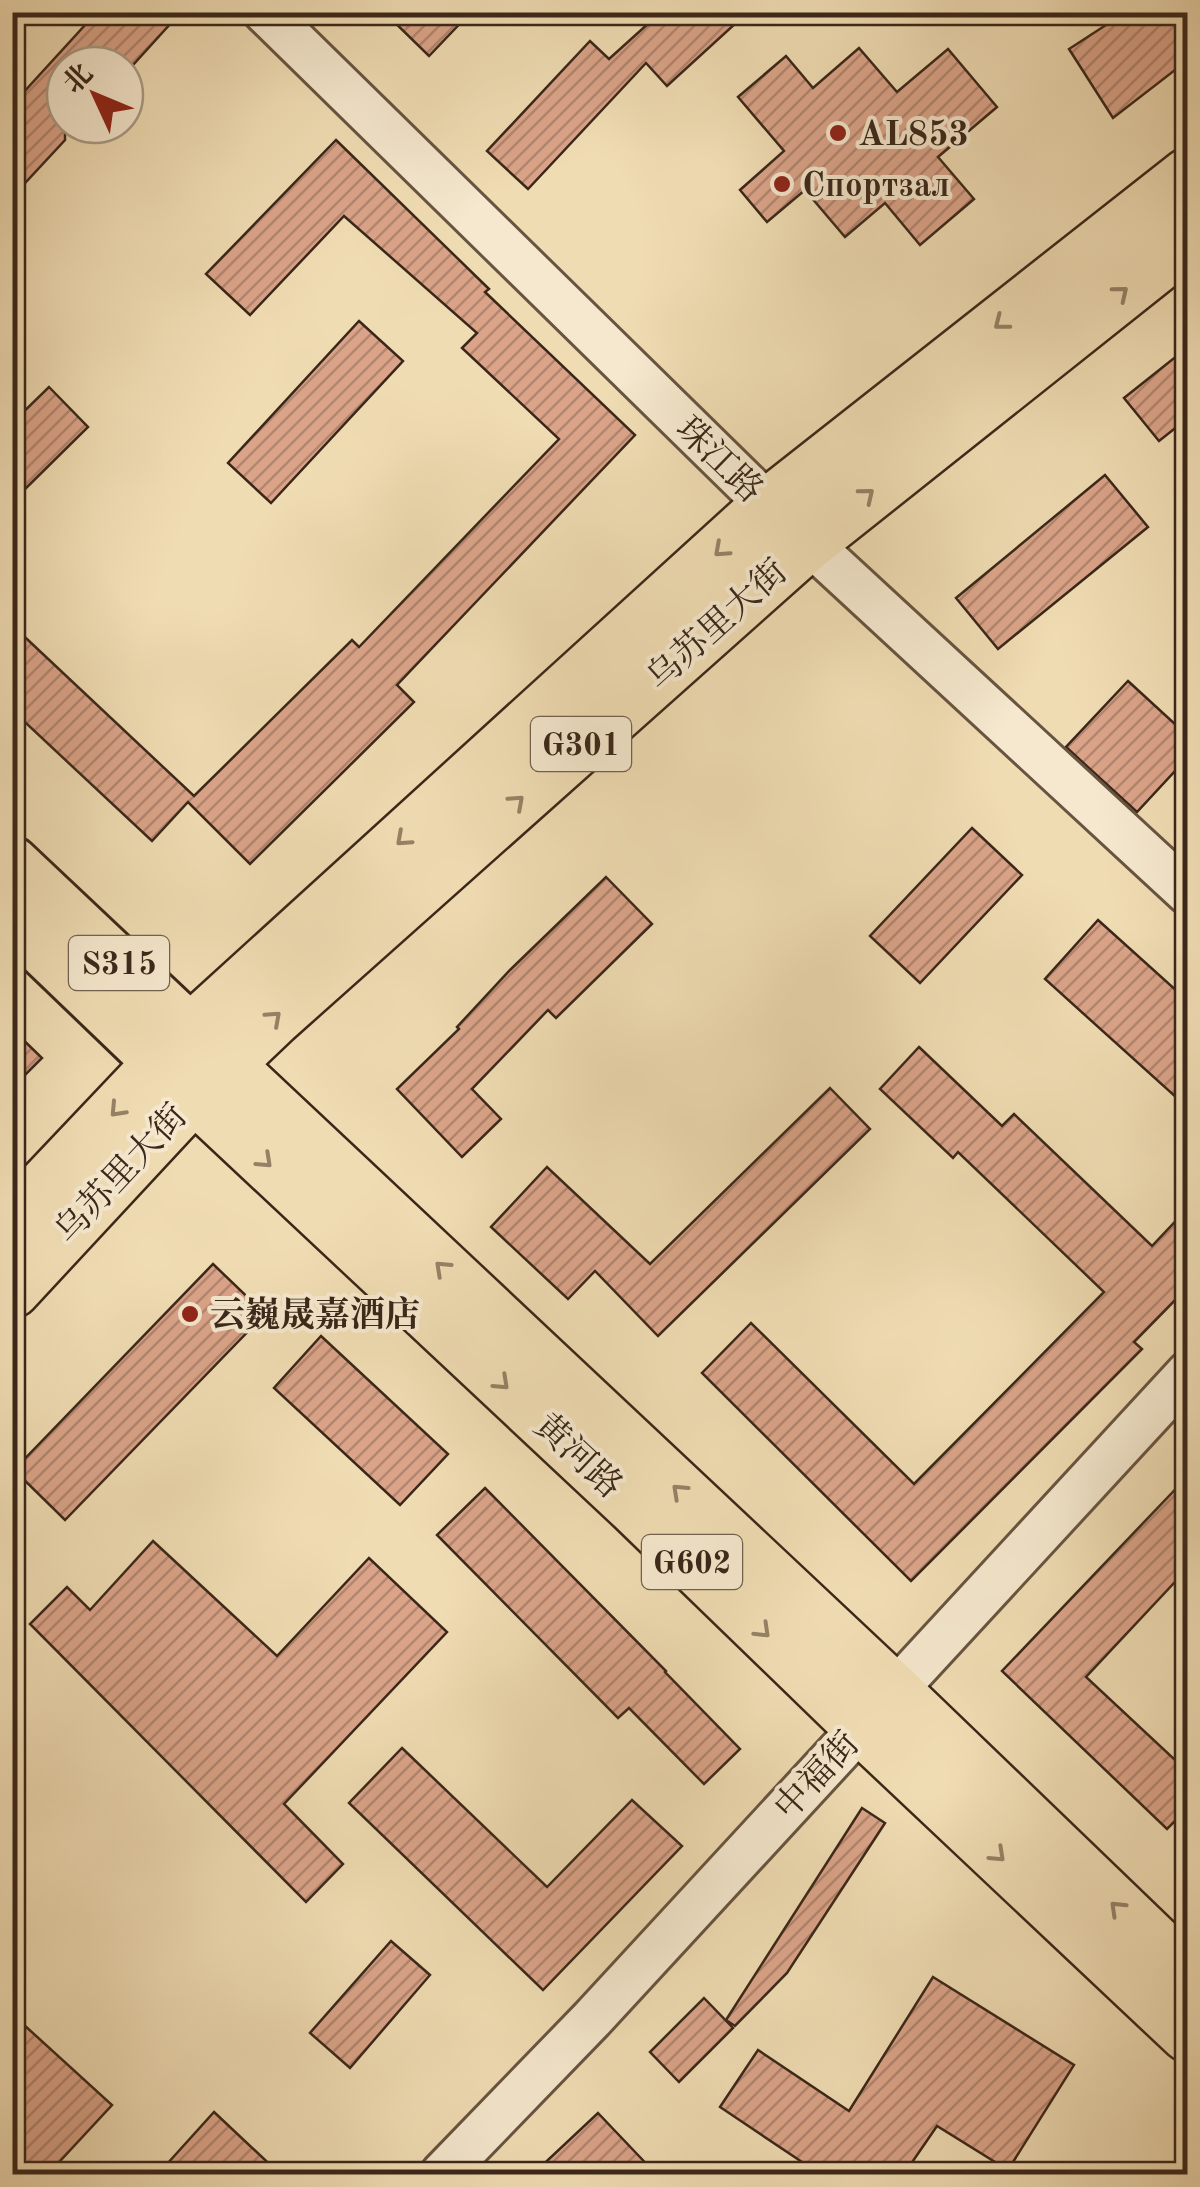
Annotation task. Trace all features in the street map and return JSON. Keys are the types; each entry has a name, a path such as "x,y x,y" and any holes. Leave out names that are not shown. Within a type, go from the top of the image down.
{"highway":[{"name":"乌苏里大街","path":"12,1222 788,525 1188,176"},
{"name":"乌苏里大街","path":"788,525 1188,240"},
{"name":"乌苏里大街","path":"12,1290 193,1063"},
{"name":"黄河路","path":"193,1063 877,1709 1188,1975"},
{"name":"黄河路","path":"877,1709 1188,2034"}],"main road":[{"name":"黄河路","path":"12,864 193,1063"},
{"name":"黄河路","path":"12,920 193,1063"}],"street":[{"name":"珠江路","path":"265,12 788,525 1188,892"},
{"name":"中福街","path":"442,2174 592,2018 1188,1374"}],"building":[{"path":"97,12 181,12 145,52 145,45 67,45"},
{"path":"384,12 471,12 429,56"},
{"path":"661,12 748,12 667,86 646,63 528,189 487,151 590,41 609,59"},
{"path":"1126,12 1188,12 1188,60 1113,118 1069,49"},
{"path":"859,48 897,92 948,49 997,107 938,157 974,199 920,245 885,203 845,237 805,190 767,222 740,190 784,151 738,97 786,56 813,88"},
{"path":"45,69 45,145 60,145 12,197 12,105"},
{"path":"336,140 489,289 485,292 635,435 397,685 414,702 250,864 188,802 152,841 12,710 12,625 194,796 352,640 359,647 559,439 462,348 477,333 344,216 250,315 206,274"},
{"path":"359,321 403,361 271,503 228,463"},
{"path":"1188,347 1188,418 1159,441 1124,398"},
{"path":"49,387 88,427 12,502 12,423"},
{"path":"1105,475 1148,527 998,649 956,598"},
{"path":"1128,681 1188,736 1188,757 1137,812 1066,747"},
{"path":"972,828 1022,875 920,983 870,936"},
{"path":"606,877 652,924 556,1018 548,1010 472,1089 501,1119 462,1157 397,1089 459,1029 510,970"},
{"path":"1098,920 1188,1001 1188,1108 1045,979"},
{"path":"12,1029 42,1058 12,1088"},
{"path":"919,1047 1002,1126 1014,1114 1152,1246 1188,1208 1188,1287 1134,1342 1142,1349 911,1581 702,1373 751,1323 914,1484 1104,1292 958,1152 953,1158 880,1089"},
{"path":"830,1088 870,1129 658,1336 595,1271 568,1299 491,1227 547,1167 650,1264"},
{"path":"213,1264 265,1314 65,1520 14,1470"},
{"path":"321,1336 448,1454 400,1505 274,1388"},
{"path":"1188,1476 1188,1568 1086,1677 1188,1772 1188,1808 1167,1829 1002,1671"},
{"path":"485,1488 740,1749 704,1784 629,1708 618,1718 437,1535"},
{"path":"153,1541 277,1656 369,1558 447,1632 284,1804 343,1864 306,1902 30,1624 67,1587 90,1610"},
{"path":"402,1748 547,1887 632,1800 682,1846 543,1990 349,1803"},
{"path":"862,1808 885,1823 787,1973 735,2026 726,2020"},
{"path":"391,1941 430,1975 350,2068 310,2033"},
{"path":"933,1977 1074,2065 1008,2170 937,2126 904,2174 820,2174 720,2107 758,2050 849,2111"},
{"path":"704,1998 733,2028 679,2082 650,2052"},
{"path":"12,2014 112,2105 48,2174 12,2174"},
{"path":"214,2112 280,2174 158,2174"},
{"path":"598,2113 656,2174 533,2174"}],"place":[{"name":"AL853","path":"838,133"},
{"name":"Спортзал","path":"782,184"},
{"name":"云巍晟嘉酒店","path":"190,1314"}]}
